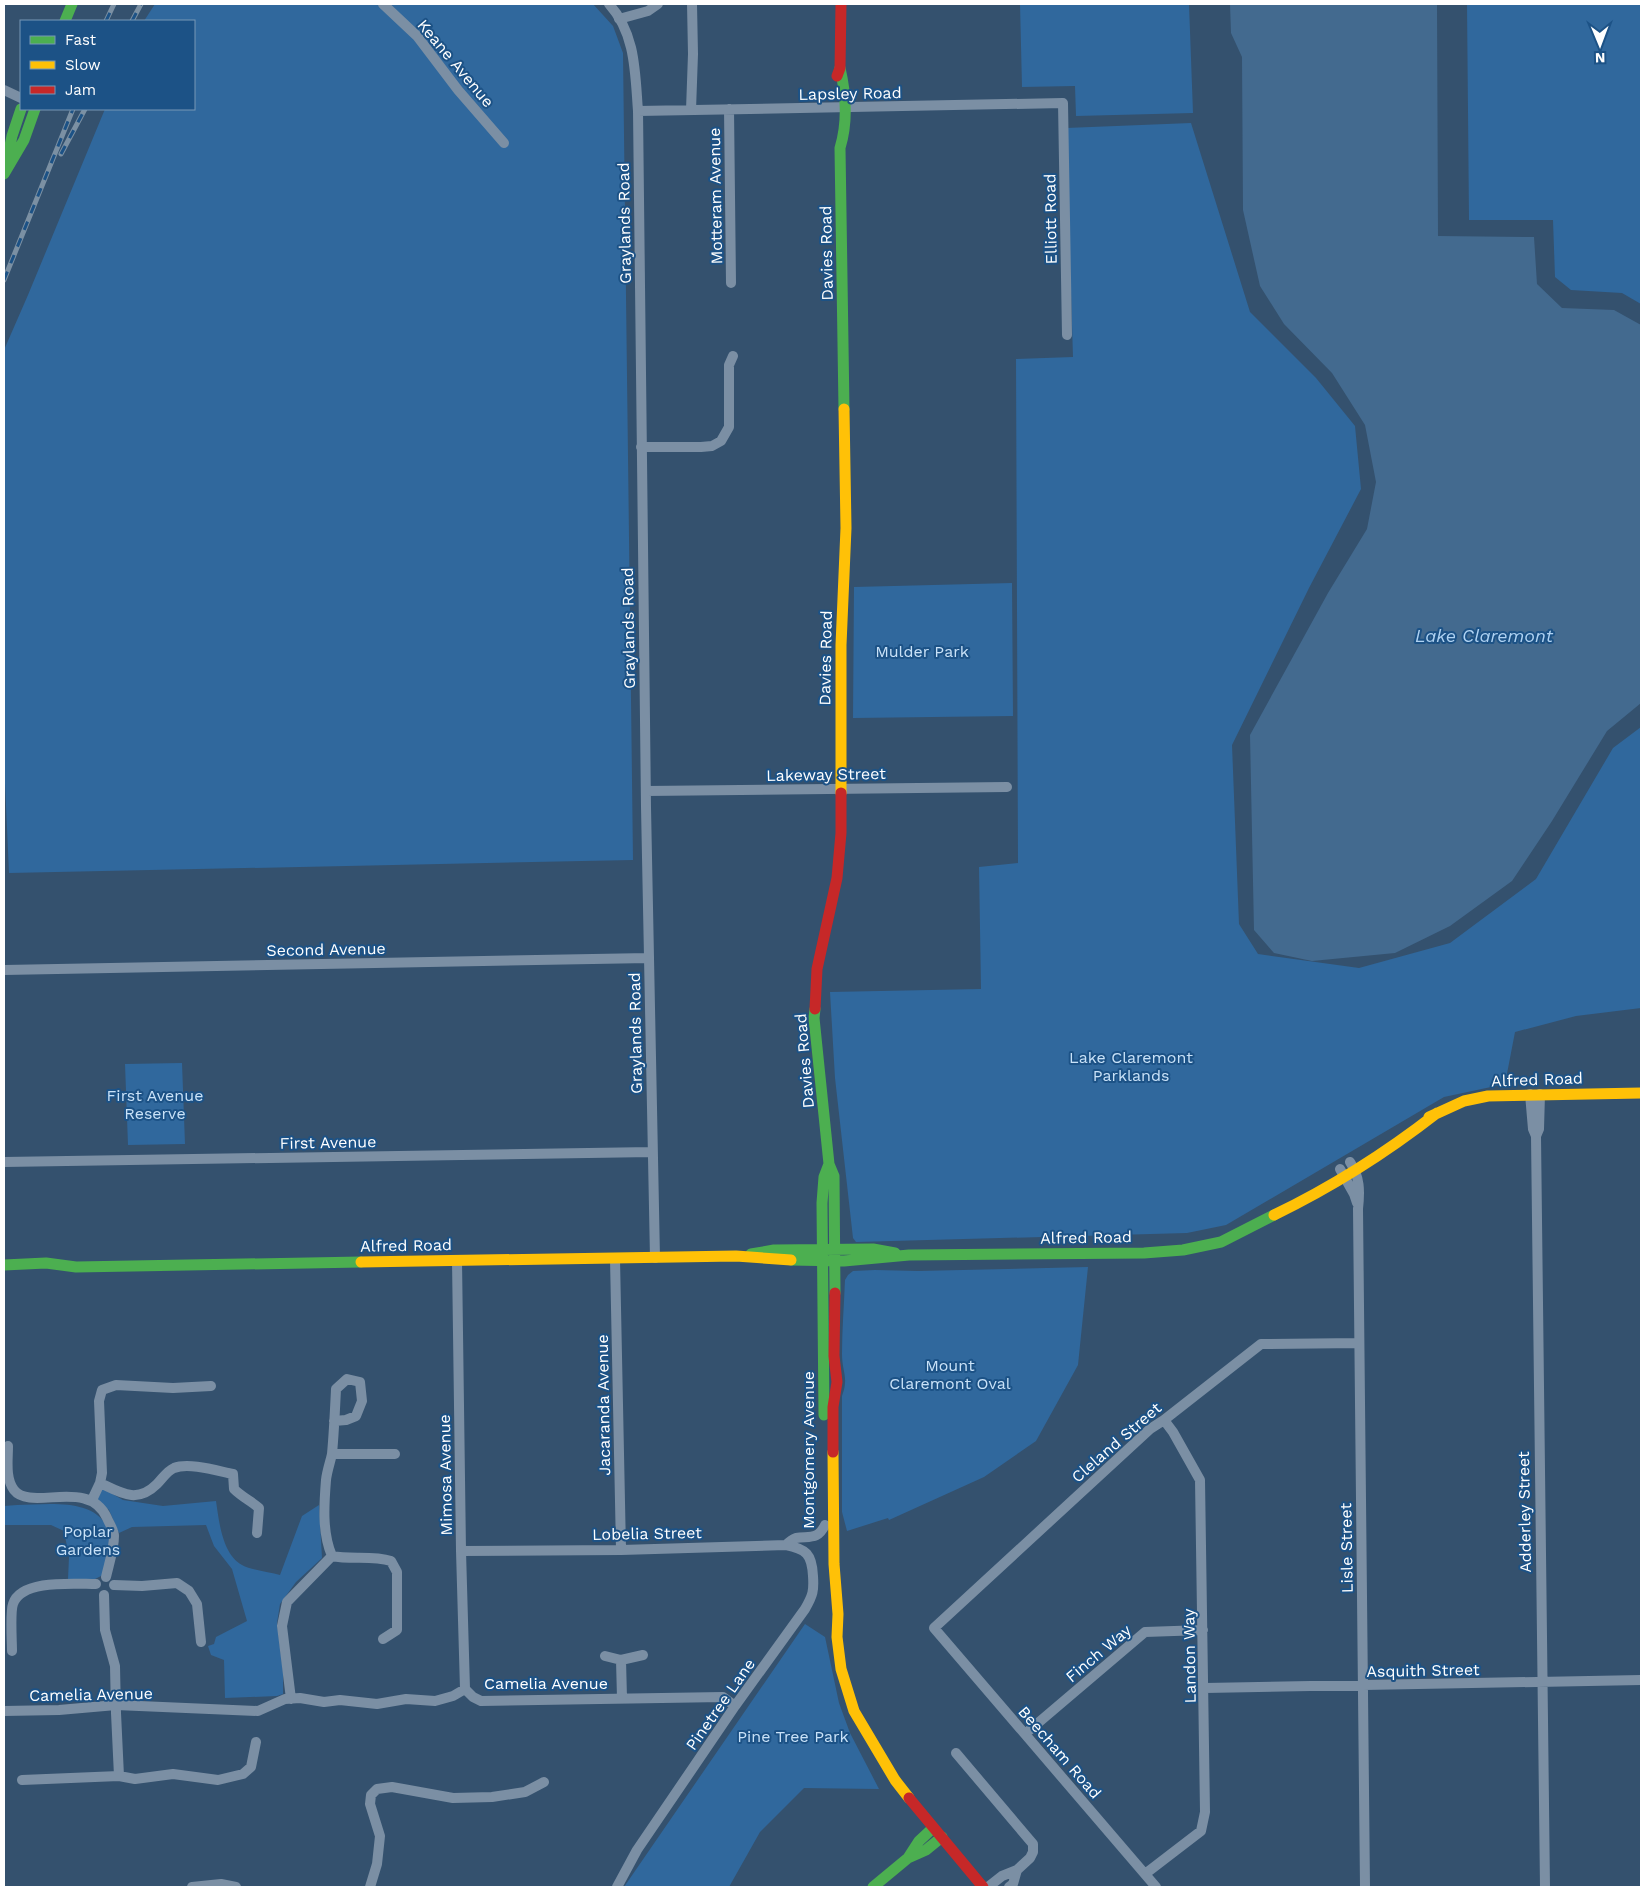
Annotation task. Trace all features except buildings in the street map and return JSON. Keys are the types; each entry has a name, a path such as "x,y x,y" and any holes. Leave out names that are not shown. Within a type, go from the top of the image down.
{"main road":[{"path":"65,20 72,4"},
{"name":"Davies Road","path":"836,1255 834,1176 829,1164 814,1018 817,969 839,867 841,638 846,528 840,148 836,138 840,108 836,79 840,68 841,4"},
{"path":"4,174 12,136 21,110"},
{"path":"4,174 24,140 35,110"},
{"name":"Alfred Road","path":"4,1265 46,1263 76,1267 615,1259 736,1256 774,1250 873,1260 909,1255 1144,1253 1183,1250 1222,1242 1293,1206 1352,1166 1410,1134 1436,1113 1464,1101 1488,1096 1641,1093"},
{"name":"Davies Road","path":"822,1255 824,1177 829,1164"},
{"name":"Montgomery Avenue","path":"822,1255 827,1593 830,1619 837,1637 841,1669 854,1711 895,1780 983,1887"},
{"name":"Montgomery Avenue","path":"827,1518 833,1407 837,1382 834,1356 836,1255"},
{"name":"Alfred Road","path":"4,1274 47,1273 76,1267"},
{"path":"908,1858 919,1841 933,1828"},
{"path":"873,1887 908,1858 926,1850 942,1837"}],"street":[{"name":"Keane Avenue","path":"383,4 417,36 458,90 504,143"},
{"name":"Graylands Road","path":"609,4 630,39 635,69 638,111 646,791 655,1258"},
{"path":"619,19 648,11 658,4"},
{"path":"690,110 693,54 692,4"},
{"path":"4,90 20,98"},
{"name":"Lapsley Road","path":"638,111 1063,102"},
{"name":"Elliott Road","path":"1063,102 1067,336"},
{"name":"Motteram Avenue","path":"729,109 731,283"},
{"path":"641,447 701,447 712,446 722,442 729,427 729,365 733,356"},
{"name":"Lakeway Street","path":"646,791 1007,787"},
{"name":"Second Avenue","path":"4,970 649,958"},
{"name":"Adderley Street","path":"1535,1094 1533,1129 1536,1136 1544,1887"},
{"name":"First Avenue","path":"4,1162 652,1152"},
{"name":"Lisle Street","path":"1352,1166 1360,1191 1358,1209 1365,1887"},
{"name":"Lisle Street","path":"1342,1173 1354,1194 1358,1209"},
{"name":"Jacaranda Avenue","path":"615,1259 622,1550"},
{"name":"Mimosa Avenue","path":"457,1260 465,1689"},
{"name":"Cleland Street","path":"942,1637 934,1628 1150,1429 1261,1344 1359,1343"},
{"path":"92,1500 100,1483 102,1473 99,1402 102,1390 116,1385 173,1388 211,1386"},
{"name":"Landon Way","path":"1145,1874 1201,1831 1205,1812 1200,1480 1173,1432 1164,1420"},
{"path":"332,1556 327,1545 324,1516 326,1479 332,1454 334,1421"},
{"path":"8,1446 8,1480 15,1492 26,1497 74,1497 92,1500 104,1510 114,1534 106,1577"},
{"path":"332,1454 395,1454"},
{"path":"100,1483 125,1496 139,1495 150,1490 166,1474 176,1468 200,1467 233,1474 234,1489 259,1508 257,1533"},
{"name":"Lobelia Street","path":"461,1551 622,1550 786,1545 795,1538 809,1538 817,1535 822,1531 827,1518"},
{"name":"Pinetree Lane","path":"617,1887 638,1850 735,1706 814,1594 810,1557 805,1551 786,1545"},
{"path":"332,1556 341,1558 380,1557 391,1561 397,1572 397,1630 383,1639"},
{"path":"291,1699 282,1626 287,1602 332,1556"},
{"path":"106,1577 112,1580 114,1585 112,1591 104,1595 98,1593 96,1584 100,1578 106,1577"},
{"path":"114,1585 142,1586 177,1583 189,1590 197,1604 201,1642"},
{"path":"12,1651 12,1604 21,1592 36,1586 96,1584"},
{"path":"104,1595 105,1630 115,1666 119,1776"},
{"name":"Finch Way","path":"1025,1734 1145,1632 1203,1630"},
{"name":"Beecham Road","path":"942,1637 1156,1887"},
{"path":"605,1656 621,1660 643,1655"},
{"path":"621,1660 622,1698"},
{"name":"Asquith Street","path":"1204,1688 1641,1680"},
{"name":"Camelia Avenue","path":"4,1711 116,1706 227,1711 258,1710 286,1700 300,1698 324,1702 340,1700 377,1704 406,1699 435,1702 454,1696 465,1689 473,1697 481,1701 723,1697 735,1706"},
{"path":"22,1780 119,1776 135,1779 173,1774 218,1780 243,1774 251,1767 256,1742"},
{"path":"956,1753 1032,1844 1032,1856 1017,1870 1002,1876 988,1887"},
{"path":"370,1887 377,1864 380,1836 370,1804 371,1795 377,1789 392,1787 453,1798 492,1797 525,1792 544,1782"},
{"path":"1009,1887 1013,1884 1017,1870"},
{"path":"192,1887 221,1884 236,1887"}],"green space":[{"path":"155,4 593,4 613,26 623,53 633,860 9,873 4,761 4,350 105,110 195,110 195,20 145,20"},
{"path":"1020,4 1189,4 1193,113 1076,116 1075,86 1022,87"},
{"path":"1467,4 1641,4 1641,304 1622,293 1571,290 1555,277 1553,220 1469,220"},
{"name":"Lake Claremont Parklands","path":"1191,123 1250,312 1316,378 1355,426 1361,489 1309,588 1232,745 1239,924 1258,954 1359,968 1450,943 1536,879 1613,748 1641,727 1641,1008 1576,1016 1515,1032 1505,1084 1444,1097 1226,1225 1187,1233 856,1242 853,1238 835,1078 830,992 981,989 979,867 1018,863 1016,359 1073,357 1066,128"},
{"name":"Mulder Park","path":"1012,583 1013,716 853,718 854,587"},
{"name":"First Avenue Reserve","path":"182,1063 185,1144 128,1145 125,1064"},
{"name":"Mount Claremont Oval","path":"1088,1267 1078,1365 1036,1441 984,1477 889,1520 888,1518 847,1531 842,1512 842,1396 845,1379 842,1354 845,1280 848,1275 853,1271 875,1270 918,1271"},
{"path":"102,1488 123,1500 163,1506 216,1501 223,1536 235,1560 250,1568 280,1575 302,1516 319,1505 322,1558 296,1582 280,1604 277,1623 283,1671 283,1694 277,1696 225,1698 224,1660 211,1655 208,1646 214,1644 216,1637 247,1621 232,1569 214,1546 206,1525 132,1527 119,1533 109,1510 97,1500"},
{"name":"Poplar Gardens","path":"71,1505 95,1513 104,1522 110,1534 107,1573 93,1580 68,1579 69,1557 64,1531 51,1525 4,1525 4,1506"},
{"name":"Pine Tree Park","path":"805,1624 825,1637 839,1703 850,1733 879,1789 804,1788 760,1832 729,1887 624,1887"}],"water":[{"name":"Lake Claremont","path":"1230,4 1437,4 1438,236 1534,237 1537,284 1562,308 1614,310 1641,325 1641,703 1607,731 1552,821 1512,881 1450,926 1395,953 1312,961 1274,953 1254,930 1250,735 1328,593 1367,529 1376,482 1365,425 1332,373 1284,324 1260,286 1243,210 1242,57 1231,33"}],"railway":[{"path":"106,20 114,4"},
{"path":"133,20 141,4"},
{"path":"4,280 73,110"},
{"path":"61,154 84,110"}],"traffic: fast":[{"path":"65,20 72,4"},
{"path":"840,68 845,108 843,138 840,148 844,409"},
{"path":"7,160 12,136 21,110"},
{"path":"4,174 24,140 35,110"},
{"path":"815,1009 814,1018 829,1164 834,1176 835,1293"},
{"path":"824,1415 822,1203 824,1177 829,1164"},
{"path":"791,1260 844,1261 909,1255 1144,1253 1183,1250 1221,1242 1274,1215"},
{"path":"751,1254 774,1250 873,1249 895,1253"},
{"path":"4,1265 46,1263 76,1267 361,1262"},
{"path":"908,1858 919,1841 933,1828"},
{"path":"873,1887 908,1858 926,1850 942,1837"}],"traffic: slow":[{"path":"841,793 841,645 846,528 844,409"},
{"path":"1429,1117 1464,1101 1488,1096 1641,1093"},
{"path":"1274,1215 1317,1193 1358,1168 1437,1113"},
{"path":"361,1262 736,1256 791,1260"},
{"path":"833,1452 834,1564 838,1614 837,1637 841,1669 854,1711 895,1780 909,1798"}],"traffic: jam":[{"path":"837,76 840,68 841,4"},
{"path":"815,1009 817,969 837,878 841,833 841,793"},
{"path":"833,1452 833,1407 837,1382 834,1356 835,1293"},
{"path":"909,1798 983,1887"}]}
